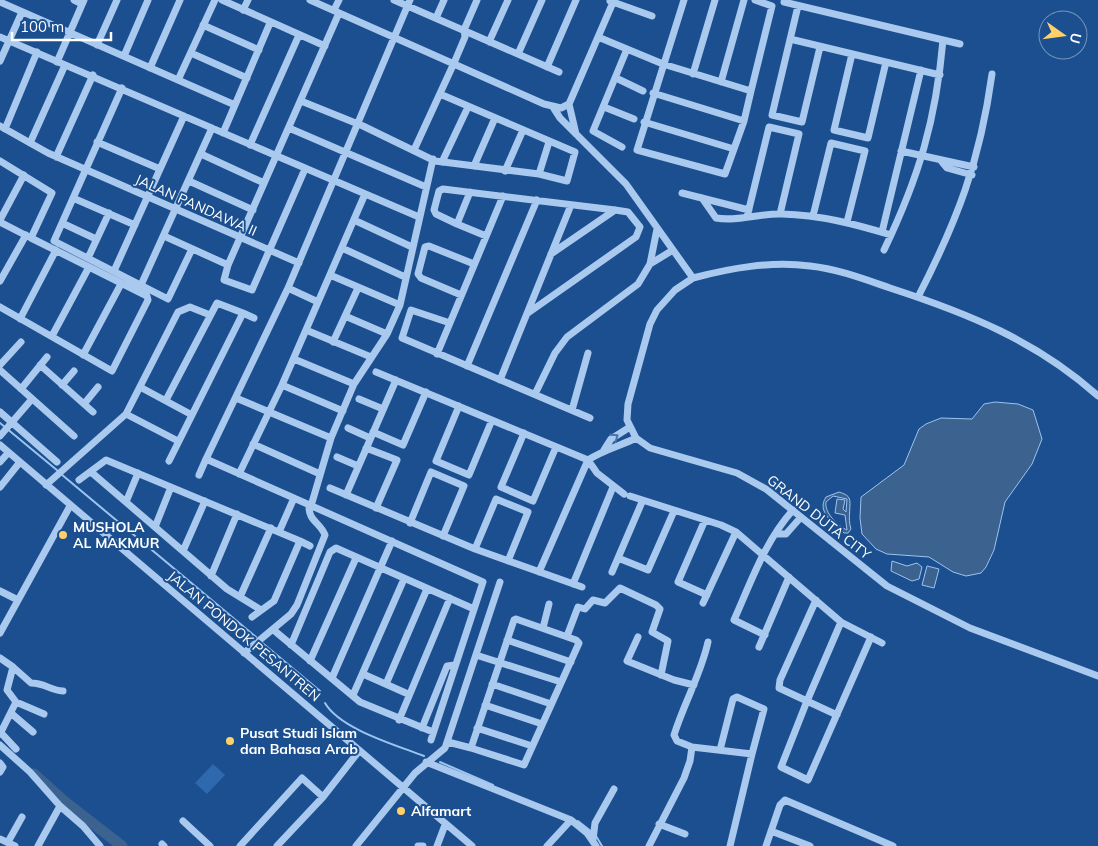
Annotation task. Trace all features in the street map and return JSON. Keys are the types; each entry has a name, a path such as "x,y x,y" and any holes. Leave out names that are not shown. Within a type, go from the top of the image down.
{"street":[{"path":"57,62 83,2 74,0"},
{"path":"97,45 117,0"},
{"path":"124,56 148,0"},
{"path":"150,68 180,0"},
{"path":"178,80 215,0"},
{"path":"222,0 325,46"},
{"path":"243,10 248,0"},
{"path":"310,0 553,107 563,108 569,104 612,1 652,16"},
{"path":"305,169 250,291 223,279 325,46 339,0"},
{"path":"394,0 409,3 436,18 558,72"},
{"path":"436,18 444,0"},
{"path":"414,150 454,64 465,37 464,30 477,0"},
{"path":"489,42 508,0"},
{"path":"518,54 542,0"},
{"path":"546,67 576,0"},
{"path":"684,0 653,93 637,150 678,163 725,174 744,121 774,3 755,0"},
{"path":"693,74 715,0"},
{"path":"721,82 744,0"},
{"path":"0,2 235,105"},
{"path":"784,2 960,44"},
{"path":"199,475 288,288 409,3"},
{"path":"798,6 772,115 802,122 820,47"},
{"path":"0,61 22,12"},
{"path":"223,133 270,23"},
{"path":"203,25 259,50"},
{"path":"250,145 299,35"},
{"path":"0,37 57,62 93,75 276,157 419,217"},
{"path":"598,37 663,64 751,91"},
{"path":"790,39 940,75"},
{"path":"884,250 923,156 940,75 943,40"},
{"path":"622,147 593,132 627,49"},
{"path":"2,128 37,52"},
{"path":"191,53 247,78"},
{"path":"852,54 834,130 868,138 886,62"},
{"path":"30,143 65,65"},
{"path":"882,232 921,70"},
{"path":"918,297 958,215 973,171 986,116 992,74"},
{"path":"56,157 93,75"},
{"path":"616,78 643,91"},
{"path":"122,88 54,241 170,298 192,249"},
{"path":"653,93 744,121"},
{"path":"301,100 359,124 433,160 539,174 567,181 575,152 440,94"},
{"path":"569,104 576,134"},
{"path":"442,162 468,106"},
{"path":"553,107 560,118 626,184 693,278"},
{"path":"604,107 634,119"},
{"path":"114,271 184,116"},
{"path":"474,166 496,118"},
{"path":"644,122 734,148"},
{"path":"748,213 769,127 799,134 780,214"},
{"name":"JALAN PANDAWA II","path":"2,128 84,170 240,239 298,262"},
{"path":"141,285 212,128"},
{"path":"289,128 426,187"},
{"path":"505,171 523,130"},
{"path":"98,142 160,169"},
{"path":"539,174 549,142"},
{"path":"813,216 831,143 864,151 847,222"},
{"path":"901,152 942,162 949,160 973,171"},
{"path":"200,154 264,184"},
{"path":"244,653 291,614 297,605 325,535 323,529 312,520 310,505 332,438 354,384 387,334 400,305 433,160"},
{"path":"0,161 52,193 28,237 0,280"},
{"path":"0,307 109,371 114,369 148,300 147,296 28,237 0,221 24,175"},
{"path":"189,181 253,210"},
{"path":"486,236 436,214 434,210 439,191 443,189 615,210 631,215 640,227 636,237 528,313"},
{"path":"457,224 470,192"},
{"path":"239,474 294,359 365,194"},
{"path":"682,194 702,198 748,213"},
{"path":"437,354 503,196"},
{"path":"73,198 135,225"},
{"path":"702,198 716,218 748,213 813,216 847,222 891,235"},
{"path":"468,366 538,200"},
{"path":"500,380 571,205"},
{"path":"551,254 615,210"},
{"path":"88,258 109,214"},
{"path":"354,220 412,247"},
{"path":"62,223 96,239"},
{"path":"535,394 560,344 580,326 638,284 650,264 657,229"},
{"path":"164,236 228,265"},
{"path":"461,295 421,278 418,274 425,247 429,246 474,264"},
{"path":"342,248 405,277"},
{"path":"20,319 56,250"},
{"path":"650,264 673,250"},
{"path":"604,450 615,449 636,438 627,420 628,404 650,324 657,310 674,290 693,278 729,268 770,264 809,266 840,271 918,297 985,322 1036,348 1077,377 1098,396"},
{"path":"52,336 89,267"},
{"path":"330,275 400,305"},
{"path":"84,355 121,284"},
{"path":"288,288 318,302"},
{"path":"334,342 358,288"},
{"path":"166,400 218,302 254,318"},
{"path":"46,485 126,414 178,312 190,307 210,315"},
{"path":"450,323 414,310 409,312 402,338 590,418"},
{"path":"169,462 243,314"},
{"path":"345,316 387,334"},
{"path":"306,330 371,357"},
{"path":"0,366 21,342"},
{"path":"572,410 588,354"},
{"path":"20,388 47,356"},
{"path":"294,359 354,384"},
{"path":"40,365 93,412"},
{"path":"0,370 74,436"},
{"path":"62,385 74,371"},
{"path":"376,372 588,460 613,487 642,502 705,520 736,532 763,553 841,622 882,643"},
{"path":"346,495 396,380"},
{"path":"282,384 343,411"},
{"path":"84,404 98,386"},
{"path":"140,387 192,415"},
{"path":"348,428 403,445 426,392"},
{"path":"236,398 332,438"},
{"path":"6,429 32,399"},
{"path":"359,399 383,409"},
{"path":"459,406 436,461 469,475 492,420"},
{"path":"0,412 6,429 57,462"},
{"path":"126,414 178,441"},
{"path":"539,572 588,460 604,450 612,439 630,427"},
{"path":"524,433 501,487 533,501 556,447"},
{"name":"GRAND DUTA CITY","path":"636,438 650,448 737,473 766,489 887,586 970,628 1098,676"},
{"path":"253,444 320,474"},
{"name":"JALAN PONDOK PESANTREN","path":"0,445 472,846"},
{"path":"366,448 397,460 376,508"},
{"path":"0,462 8,453"},
{"path":"337,457 358,466"},
{"path":"80,480 108,458 138,473 310,546"},
{"path":"206,459 483,582 431,740"},
{"path":"0,487 20,462"},
{"path":"91,472 211,576 261,610"},
{"path":"410,523 431,472 464,486 443,536"},
{"path":"126,502 138,473"},
{"path":"155,527 171,487"},
{"path":"573,584 613,487"},
{"path":"330,488 476,549 582,587"},
{"path":"279,532 294,498"},
{"path":"476,549 496,499 528,512 508,561"},
{"path":"183,551 205,501"},
{"path":"612,572 642,502"},
{"path":"0,633 70,506"},
{"path":"765,635 734,620 763,553 776,534 779,525 793,510"},
{"path":"618,558 648,570 674,511"},
{"path":"211,576 237,514"},
{"path":"776,534 786,534 801,517"},
{"path":"705,520 678,582 707,595"},
{"path":"240,597 271,528"},
{"path":"703,603 736,532"},
{"path":"252,617 276,599 300,541"},
{"path":"332,678 392,541"},
{"path":"291,645 331,550 338,549 474,609"},
{"path":"310,660 356,558"},
{"path":"760,647 789,577"},
{"path":"353,695 404,579"},
{"path":"356,846 403,787 426,762 442,752 448,742 500,582"},
{"path":"386,684 427,589"},
{"path":"567,636 578,606 585,608 593,600 605,603 617,590 625,589 660,609 652,632 668,641 661,675"},
{"path":"0,590 18,600"},
{"path":"399,720 408,694 450,598"},
{"path":"816,600 780,680 779,688 836,715"},
{"path":"543,628 549,604"},
{"path":"448,742 524,765 579,643 567,636 515,619 471,748"},
{"path":"841,622 781,767 808,780 870,637"},
{"path":"276,632 365,705 433,732"},
{"path":"638,637 627,661 661,675 694,685"},
{"path":"507,640 570,662"},
{"path":"708,642 674,737 677,741 692,747 752,754"},
{"path":"476,655 561,682"},
{"path":"0,658 31,683 39,682 53,690 63,691"},
{"path":"422,728 447,666 455,665"},
{"path":"13,668 8,690 16,702 44,714"},
{"path":"363,674 408,694"},
{"path":"492,684 551,704"},
{"path":"720,750 733,699 736,697 764,710 730,846"},
{"path":"16,702 12,714 0,734 16,749"},
{"path":"485,706 542,724"},
{"path":"12,714 34,732"},
{"path":"477,728 532,746"},
{"path":"0,745 34,776 60,806 83,826 100,846"},
{"path":"649,846 686,773 692,747"},
{"path":"277,846 323,797 359,751"},
{"path":"426,762 571,820 595,843"},
{"path":"0,763 3,767 0,772"},
{"path":"240,846 302,778 323,797"},
{"path":"595,843 595,823 614,789"},
{"path":"766,846 780,805 785,800 893,846"},
{"path":"38,846 60,806"},
{"path":"8,842 22,817"},
{"path":"547,846 571,820"},
{"path":"183,821 210,846"},
{"path":"659,824 685,834"},
{"path":"437,846 445,825"},
{"path":"771,831 794,843 810,846"},
{"path":"0,839 15,846"},
{"path":"418,846 423,846"}],"shaded area":[{"path":"995,402 1018,404 1033,410 1042,439 1032,464 1005,502 994,550 986,567 981,573 966,576 953,572 929,557 887,554 876,549 862,534 860,518 861,497 904,465 919,429 926,424 941,418 972,419 984,404"},
{"path":"839,492 849,498 851,529 848,533 844,533 828,517 823,508 823,502 826,497","holes":["833,496 847,499 846,512 843,509 845,500 837,499 835,513 845,515 847,530 833,519 826,506 826,502"]},
{"path":"892,561 907,566 917,563 922,567 919,579 912,581 891,571"},
{"path":"927,566 939,569 934,588 922,585"},
{"path":"213,764 225,775 207,794 195,783"}],"waterway":[{"path":"0,423 58,471"},
{"path":"61,474 256,637"},
{"path":"260,641 320,691"},
{"path":"325,703 343,721 356,728 424,756"},
{"path":"440,762 493,785"},
{"path":"34,774 64,801 122,846"},
{"path":"578,821 592,832"},
{"path":"596,836 602,846"}],"place":[{"name":"MUSHOLA AL MAKMUR","path":"63,535"},
{"name":"Pusat Studi Islam dan Bahasa Arab","path":"230,741"},
{"name":"Alfamart","path":"401,811"}]}
